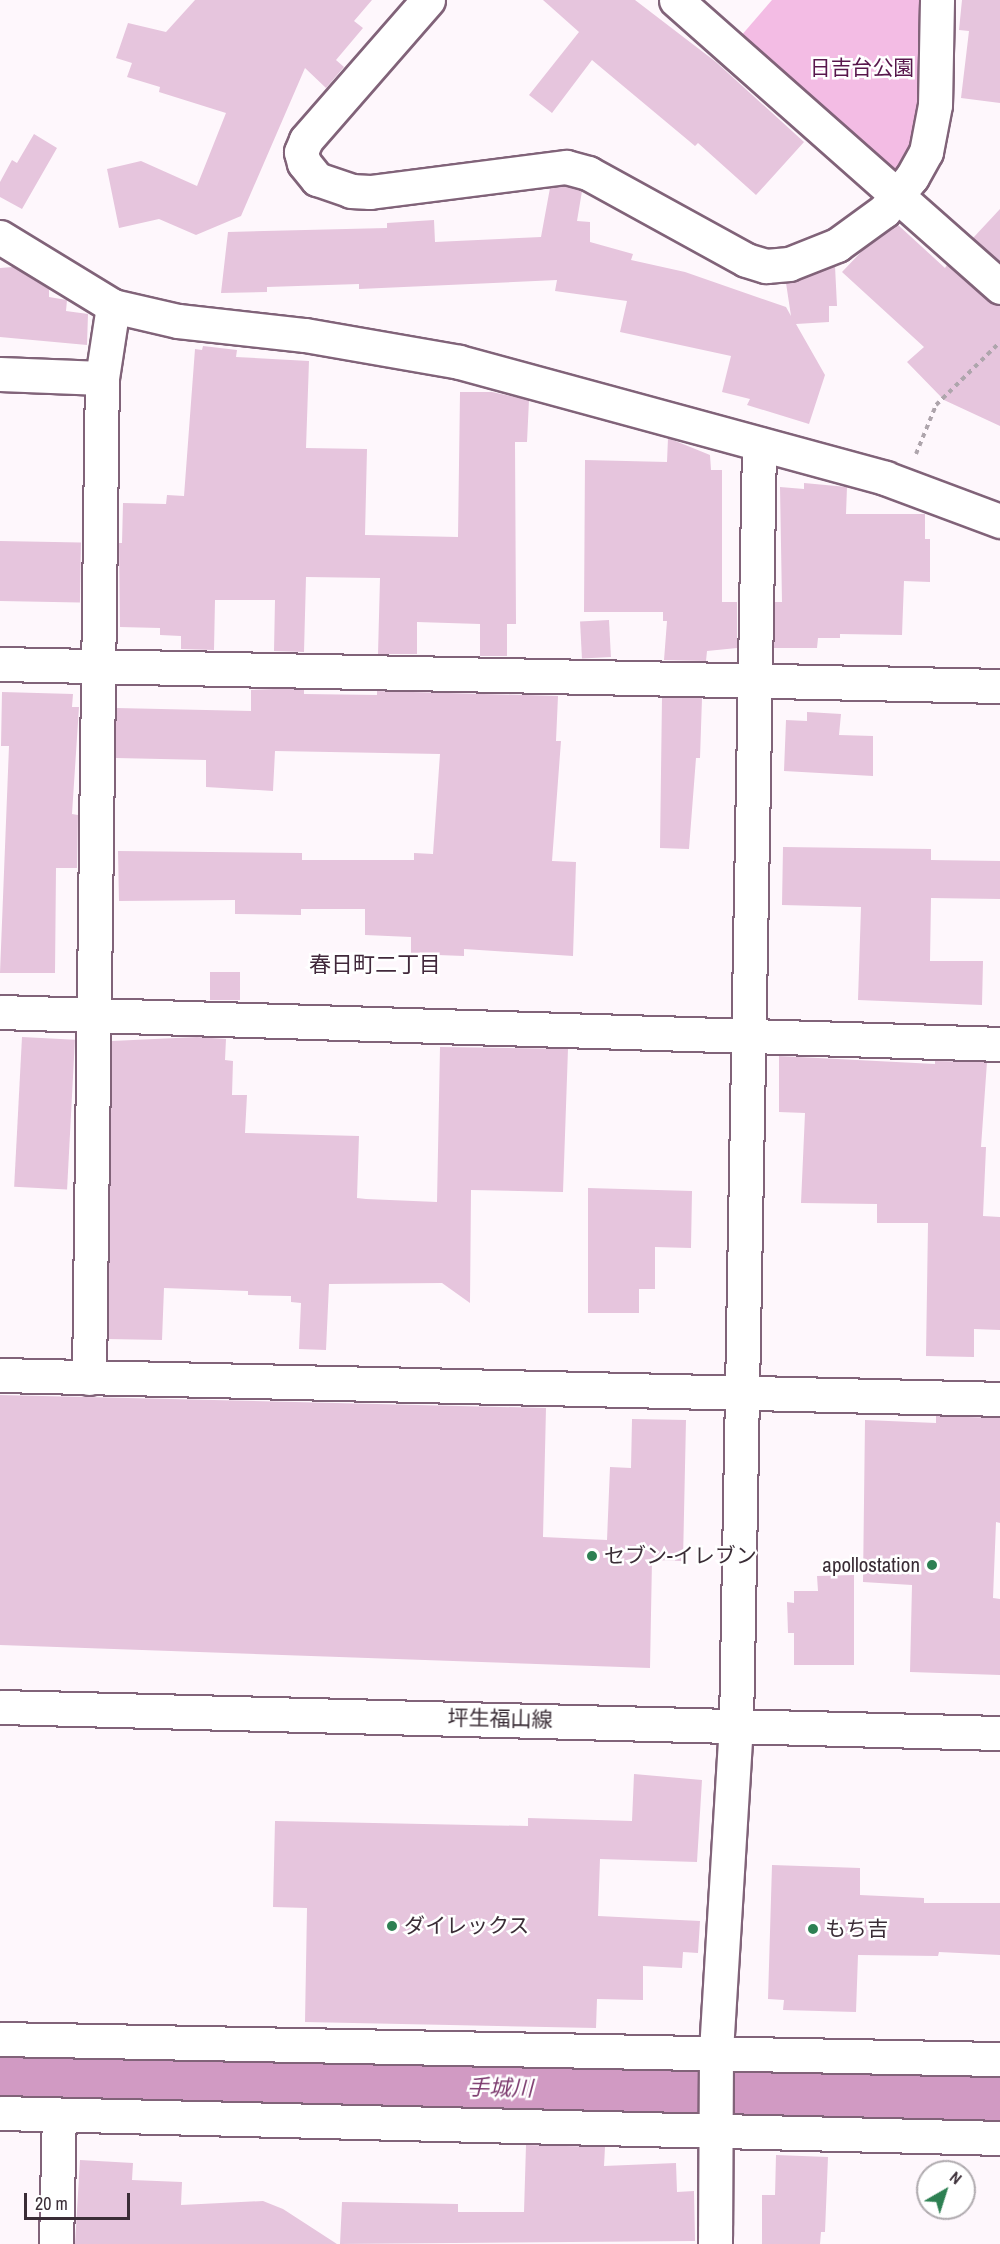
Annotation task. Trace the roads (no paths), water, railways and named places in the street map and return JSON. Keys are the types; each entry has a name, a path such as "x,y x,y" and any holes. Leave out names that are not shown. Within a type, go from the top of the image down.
{"street":[{"path":"428,0 306,140 301,153 304,163 317,179 351,191 370,192 566,167 588,173 746,260 766,266 789,264 837,245 884,211 920,164 930,136 937,82 937,0"},
{"path":"676,0 1000,287"},
{"path":"0,237 113,306 178,321 305,335 459,362 904,486 1000,521"},
{"path":"89,1378 93,1015 101,665 102,378 113,306"},
{"path":"0,374 102,378"},
{"path":"715,2244 716,2057 736,1725 759,444"},
{"path":"0,664 756,678 1000,686"},
{"path":"0,1012 1000,1044"},
{"path":"0,1375 743,1391 1000,1400"},
{"name":"坪生福山線","path":"0,1707 1000,1732"},
{"path":"0,2039 716,2057 1000,2059"},
{"path":"0,2113 717,2123 1000,2138"},
{"path":"56,2244 59,2115"}],"waterway":[{"name":"手城川","path":"0,2077 1000,2099"}],"place":[{"name":"セブン-イレブン","path":"592,1556"},
{"name":"apollostation","path":"932,1565"},
{"name":"ダイレックス","path":"392,1926"},
{"name":"もち吉","path":"813,1929"}],"district":[{"name":"春日町二丁目","path":"375,965"}],"park label":[{"name":"日吉台公園","path":"862,68"}]}
